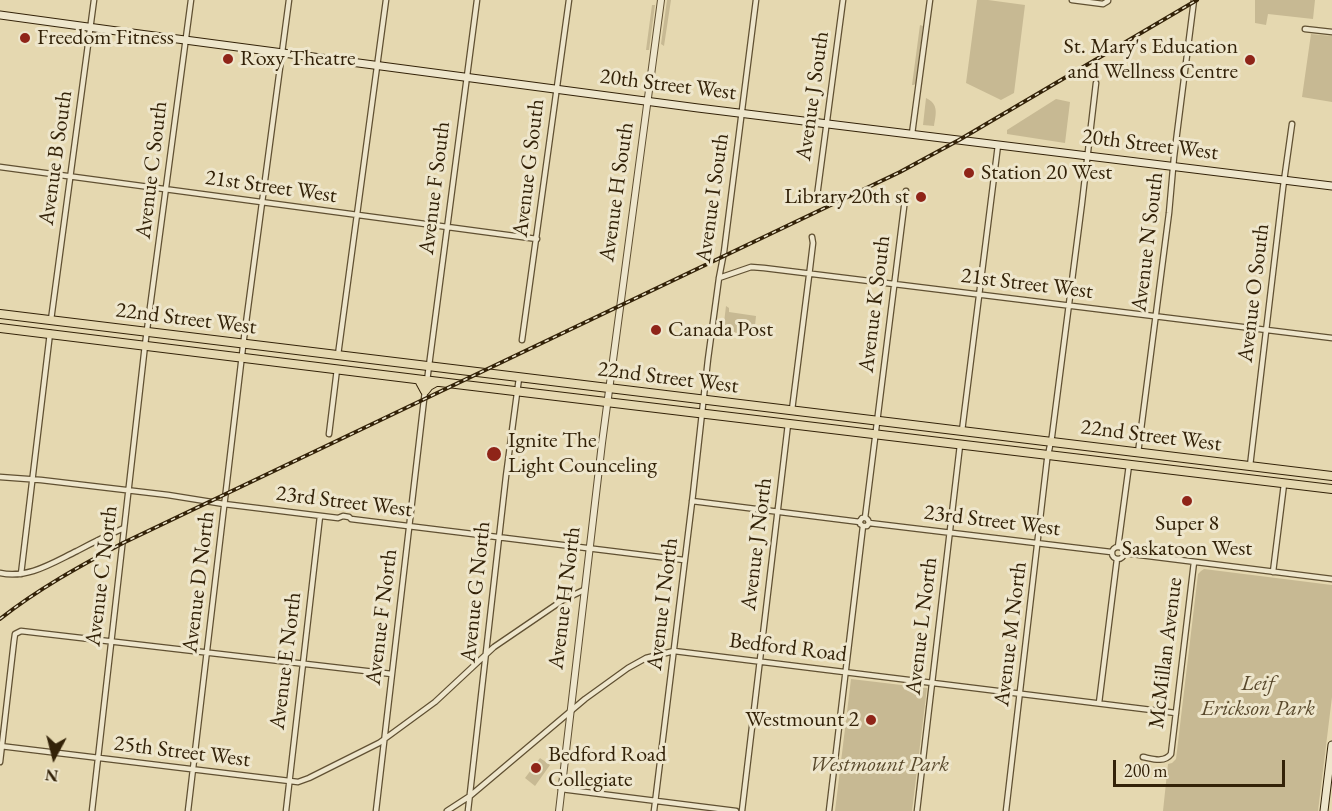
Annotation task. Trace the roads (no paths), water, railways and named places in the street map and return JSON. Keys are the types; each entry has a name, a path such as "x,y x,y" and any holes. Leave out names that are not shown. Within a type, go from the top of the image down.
{"main road":[{"name":"20th Street West","path":"0,15 647,101 1332,186"},
{"name":"22nd Street West","path":"0,314 1332,476"},
{"name":"22nd Street West","path":"0,328 960,445 1048,458 1129,465 1332,489"},
{"path":"423,380 425,391"},
{"path":"425,391 436,382"},
{"path":"1324,811 1332,745"}],"street":[{"name":"Avenue B South","path":"51,321 94,0"},
{"name":"Avenue C South","path":"145,345 191,0"},
{"name":"Avenue D North","path":"188,811 242,357 290,0"},
{"path":"338,356 386,0"},
{"name":"Avenue F South","path":"423,380 429,366 477,0"},
{"name":"Avenue G South","path":"522,340 569,0"},
{"name":"Avenue H South","path":"609,389 661,0"},
{"name":"Avenue I South","path":"704,400 756,0"},
{"name":"Avenue J South","path":"817,196 843,0"},
{"path":"912,134 930,0"},
{"path":"1072,0 1103,4 1108,1"},
{"name":"Avenue N South","path":"1138,453 1194,0"},
{"path":"1305,29 1332,32"},
{"name":"Avenue M North","path":"1006,811 1096,83"},
{"name":"Avenue O South","path":"1250,466 1292,124"},
{"path":"962,431 998,144"},
{"name":"21st Street West","path":"0,167 537,240"},
{"name":"Avenue K South","path":"865,518 906,191"},
{"path":"792,410 812,237"},
{"name":"21st Street West","path":"719,278 751,267 1332,338"},
{"path":"21,574 50,333"},
{"name":"Avenue C North","path":"92,811 145,345"},
{"path":"329,434 337,369"},
{"name":"Avenue G North","path":"468,811 519,378"},
{"name":"Avenue H North","path":"559,811 609,389"},
{"name":"Avenue F North","path":"376,811 425,391"},
{"name":"Avenue I North","path":"654,811 704,400"},
{"name":"Avenue J North","path":"742,811 788,424"},
{"name":"Avenue L North","path":"917,811 960,445"},
{"path":"1118,547 1129,465"},
{"name":"23rd Street West","path":"0,477 128,490 320,516 338,518 343,516 351,519 684,560"},
{"path":"1273,572 1284,484"},
{"path":"692,501 777,511 861,524 867,526 868,520 861,519 861,524 846,672 829,811"},
{"name":"Avenue E North","path":"286,811 320,516"},
{"name":"23rd Street West","path":"868,523 1111,552"},
{"path":"0,573 21,574 45,568 124,528"},
{"path":"1117,560 1111,552 1113,548 1123,549 1124,553"},
{"path":"1117,560 1122,558 1124,553"},
{"path":"1124,553 1332,579"},
{"path":"1099,703 1117,560"},
{"name":"McMillan Avenue","path":"1143,758 1163,760 1171,754 1194,562"},
{"path":"289,781 298,782 309,778 385,738 435,702 494,647 563,600 584,590"},
{"path":"0,762 15,634 21,631 392,674"},
{"name":"Bedford Road","path":"447,811 470,796 570,710 628,668 646,658 674,651 1176,713"},
{"name":"25th Street West","path":"1,746 289,781"},
{"path":"561,789 736,811"}],"railway":[{"path":"0,619 44,588 123,543 900,172 959,140 1197,0"}],"place":[{"name":"Freedom Fitness","path":"25,38"},
{"name":"Roxy Theatre","path":"228,59"},
{"name":"St. Mary's Education and Wellness Centre","path":"1250,60"},
{"name":"Station 20 West","path":"969,173"},
{"name":"Library 20th st","path":"921,197"},
{"name":"Canada Post","path":"656,330"},
{"name":"Ignite The Light Counceling","path":"494,454"},
{"name":"Super 8 Saskatoon West","path":"1187,501"},
{"name":"Westmount 2","path":"871,720"},
{"name":"Bedford Road Collegiate","path":"536,768"}],"park label":[{"name":"Leif Erickson Park","path":"1258,696"},
{"name":"Westmount Park","path":"879,765"}]}
